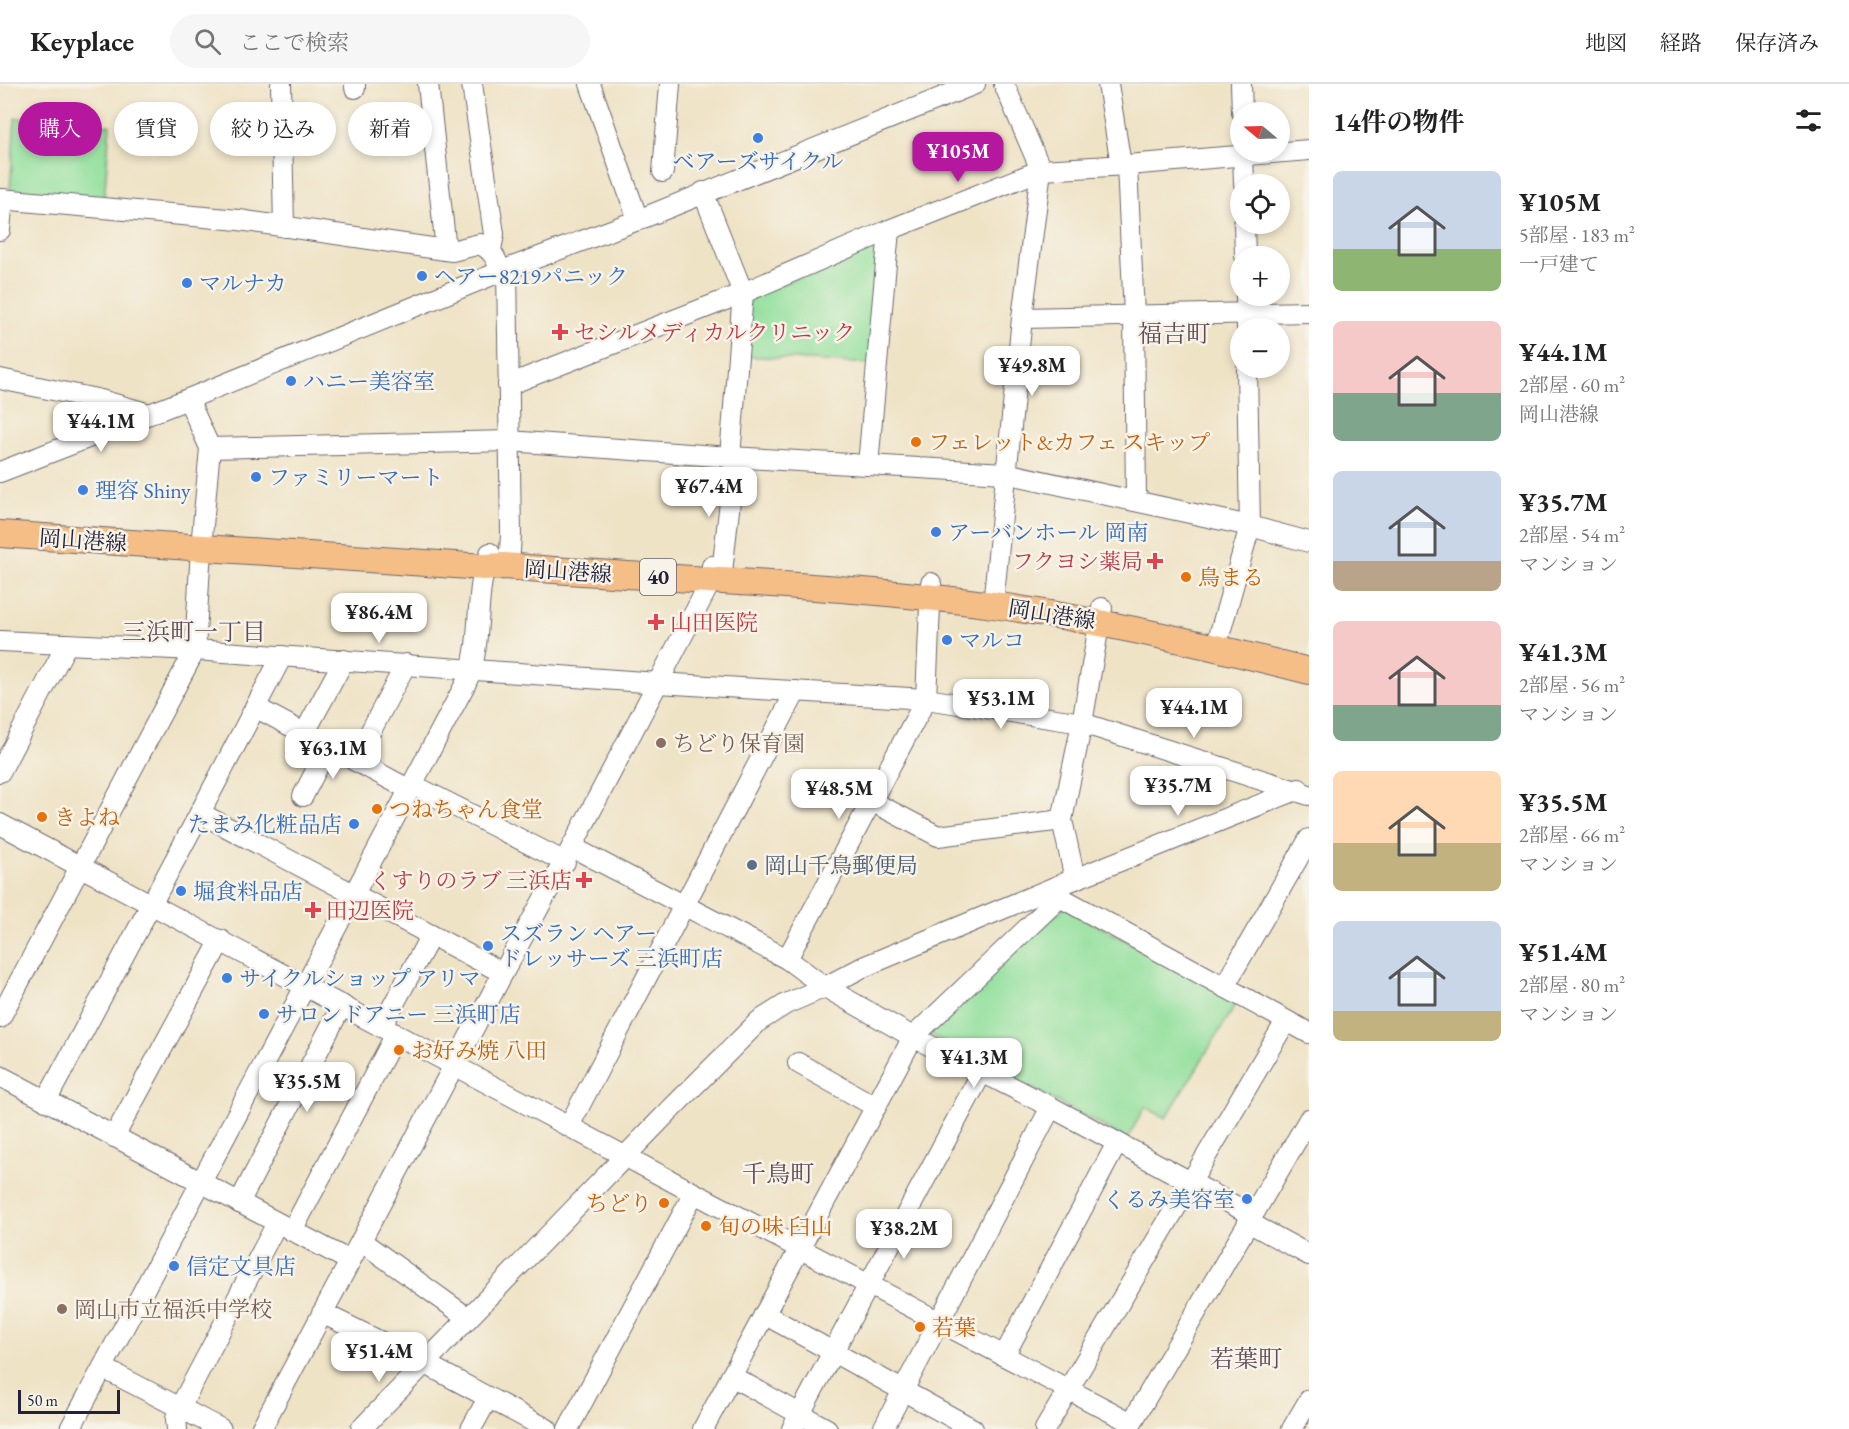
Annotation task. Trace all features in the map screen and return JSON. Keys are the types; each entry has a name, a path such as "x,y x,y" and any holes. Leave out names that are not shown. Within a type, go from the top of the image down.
{"main road":[{"name":"岡山港線","path":"0,520 202,540 716,574 839,589 931,590 1100,615 1309,655"},
{"name":"岡山港線","path":"0,534 202,540"},
{"name":"岡山港線","path":"1218,639 1309,671"}],"street":[{"path":"281,84 284,227"},
{"path":"428,84 446,250"},
{"path":"472,84 494,234 491,250"},
{"path":"590,84 638,220"},
{"path":"663,172 670,84"},
{"path":"0,472 975,84"},
{"path":"994,598 1022,318 1041,170 1004,84"},
{"path":"1108,84 1124,165 1134,315 1136,501"},
{"path":"1241,84 1242,102"},
{"path":"1290,151 1309,150"},
{"path":"508,385 743,293 890,230 1041,170 1124,165 1230,154"},
{"path":"261,1429 716,574 733,457 743,293 703,192"},
{"path":"0,230 2,199 239,220 452,251 480,244 491,250 504,270 509,441 497,559 472,669 412,788 70,1429"},
{"path":"868,465 890,230"},
{"path":"1022,318 1309,312"},
{"path":"1218,639 1250,526 1247,378"},
{"path":"0,379 101,400 150,414"},
{"path":"0,1018 195,650 210,448 188,399"},
{"path":"210,448 509,441 1005,473 1250,526 1309,542"},
{"path":"787,958 926,699 931,590"},
{"path":"1075,879 1062,820 1082,723 1100,615"},
{"path":"0,641 195,650 658,683 926,699 1082,723 1304,790"},
{"path":"0,772 67,644"},
{"path":"46,1101 282,656"},
{"path":"304,734 344,660"},
{"path":"355,761 406,664"},
{"path":"569,1126 796,691"},
{"path":"255,707 355,761 412,788 685,905 787,958 825,987 913,1037 1051,1107 1190,1182 1309,1255"},
{"path":"303,796 328,747"},
{"path":"703,1429 801,1249 871,1104 913,1037 1057,892 1075,879 1304,790"},
{"path":"871,801 938,836 1062,820"},
{"path":"200,813 503,973"},
{"path":"0,824 1068,1390 1129,1427 1309,1119"},
{"path":"1224,987 1309,839"},
{"path":"1057,892 1309,1033"},
{"path":"361,1429 759,1021 786,1004 863,967 1057,892"},
{"path":"177,1417 285,1227 389,1030 431,935"},
{"path":"114,1137 221,940"},
{"path":"239,1203 342,1005"},
{"path":"1045,1429 1286,1020"},
{"path":"798,1062 871,1104"},
{"path":"796,1422 982,1072"},
{"path":"0,1076 350,1261"},
{"path":"883,1429 1051,1107"},
{"path":"1004,1356 1117,1143"},
{"path":"568,1429 694,1193"},
{"path":"361,1241 468,1317"},
{"path":"322,1313 423,1363 547,1429"},
{"path":"764,1314 973,1429"},
{"path":"103,1368 177,1417 221,1429"},
{"path":"731,1376 796,1422 827,1429"},
{"path":"471,1429 488,1398"},
{"path":"1292,1429 1309,1400"}],"green space":[{"path":"15,118 18,118 18,156 102,156 102,124 110,125 104,201 10,192"},
{"path":"884,242 871,364 744,356 749,297"},
{"path":"1064,907 1238,1001 1166,1118 1145,1107 1127,1139 927,1033"}],"place":[{"name":"ベアーズサイクル","path":"758,138"},
{"name":"ヘアー8219パニック","path":"422,276"},
{"name":"マルナカ","path":"187,283"},
{"name":"セシルメディカルクリニック","path":"560,332"},
{"name":"ハニー美容室","path":"291,381"},
{"name":"フェレット&カフェ スキップ","path":"916,442"},
{"name":"ファミリーマート","path":"256,477"},
{"name":"理容 Shiny","path":"83,490"},
{"name":"アーバンホール 岡南","path":"936,532"},
{"name":"フクヨシ薬局","path":"1155,561"},
{"name":"鳥まる","path":"1186,577"},
{"name":"山田医院","path":"656,622"},
{"name":"マルコ","path":"947,640"},
{"name":"ちどり保育園","path":"661,743"},
{"name":"つねちゃん食堂","path":"377,809"},
{"name":"きよね","path":"42,817"},
{"name":"たまみ化粧品店","path":"354,824"},
{"name":"岡山千鳥郵便局","path":"752,865"},
{"name":"くすりのラブ 三浜店","path":"584,880"},
{"name":"堀食料品店","path":"181,891"},
{"name":"田辺医院","path":"313,910"},
{"name":"スズラン ヘアー ドレッサーズ 三浜町店","path":"488,946"},
{"name":"サイクルショップ アリマ","path":"227,978"},
{"name":"サロンドアニー 三浜町店","path":"264,1014"},
{"name":"お好み焼 八田","path":"399,1050"},
{"name":"くるみ美容室","path":"1247,1199"},
{"name":"ちどり","path":"664,1203"},
{"name":"旬の味 臼山","path":"706,1226"},
{"name":"信定文具店","path":"174,1266"},
{"name":"岡山市立福浜中学校","path":"62,1309"},
{"name":"若葉","path":"920,1327"}],"district":[{"name":"福吉町","path":"1174,334"},
{"name":"三浜町一丁目","path":"194,632"},
{"name":"千鳥町","path":"778,1174"},
{"name":"若葉町","path":"1246,1359"}]}
